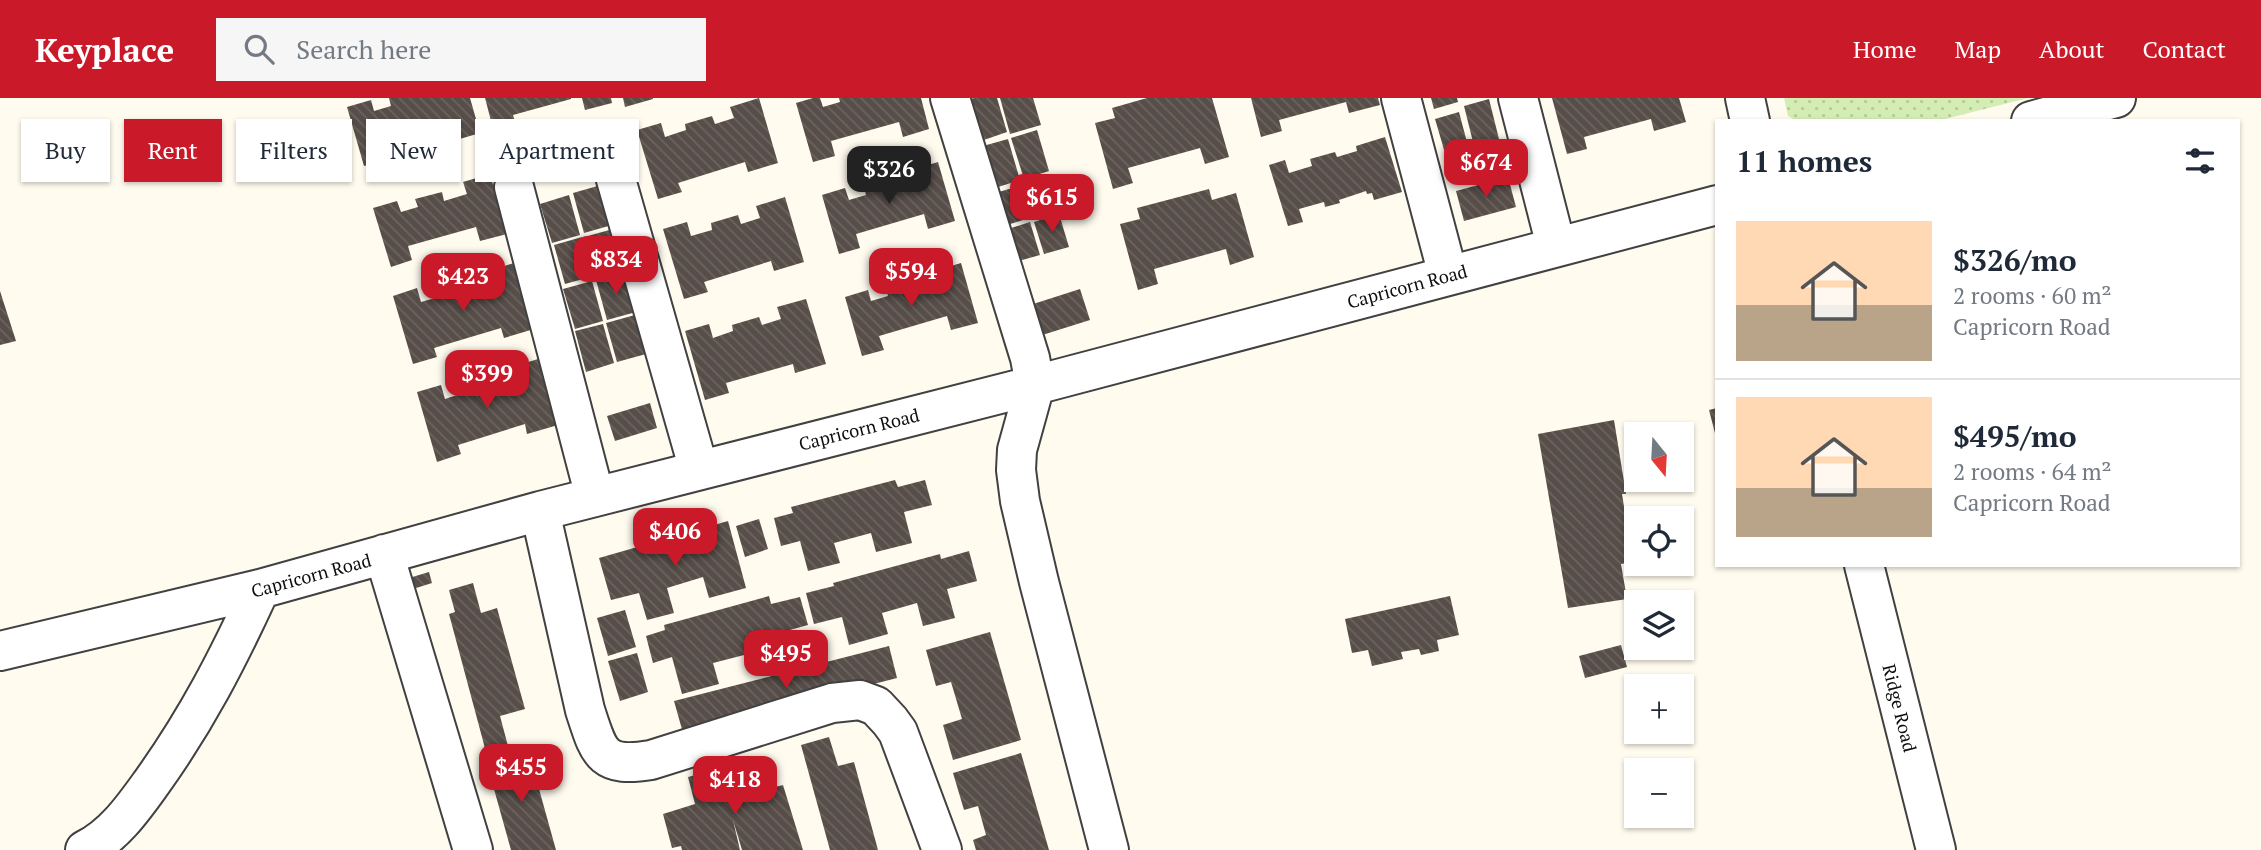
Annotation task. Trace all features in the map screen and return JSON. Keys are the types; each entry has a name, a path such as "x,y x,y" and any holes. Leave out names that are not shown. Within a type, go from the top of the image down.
{"street":[{"path":"950,98 1021,324 1035,384 1017,450 1016,470 1020,501 1109,850"},
{"path":"1401,98 1448,275"},
{"path":"1518,98 1556,246"},
{"path":"1745,98 1750,119"},
{"path":"2039,119 2116,98"},
{"path":"617,182 699,470"},
{"path":"514,187 595,496"},
{"name":"Capricorn Road","path":"0,652 260,589 595,496 1715,206"},
{"path":"540,511 585,710 595,742 604,754 628,764 651,760 832,703 860,700 876,706 898,732 942,850"},
{"path":"384,554 472,850"},
{"name":"Ridge Road","path":"1865,567 1937,850"},
{"path":"85,850 97,844 131,811 180,744 225,665 260,589"}],"green space":[{"path":"1784,98 2028,98 1945,119 1793,119 1788,116"}],"building":[{"path":"389,98 470,98 476,119 475,134 461,139 461,119 366,119 364,166 347,107 371,100 374,111 391,106"},
{"path":"485,98 571,98 513,115 514,119 491,119"},
{"path":"582,98 611,98 612,103 585,110"},
{"path":"623,98 653,98 653,99 625,107"},
{"path":"759,98 778,163 748,172 745,162 678,183 682,192 658,199 639,129 661,123 665,137 686,130 685,124 712,116 715,124 734,118 730,107"},
{"path":"820,98 823,107 840,102 839,98 921,98 929,129 903,137 899,122 831,141 835,156 813,162 796,103"},
{"path":"997,98 1007,132 981,141 970,99"},
{"path":"1000,98 1033,98 1041,125 1010,134"},
{"path":"1147,98 1212,98 1229,157 1205,164 1200,148 1128,168 1133,183 1113,189 1095,123 1115,118 1112,108"},
{"path":"1251,98 1378,98 1380,105 1349,113 1346,102 1279,120 1282,131 1261,137"},
{"path":"1431,98 1457,98 1458,102 1434,109"},
{"path":"1552,98 1679,98 1686,122 1654,131 1651,119 1584,137 1587,149 1567,154"},
{"path":"1489,99 1499,139 1474,146 1464,106"},
{"path":"1459,112 1468,146 1445,153 1435,119"},
{"path":"1037,130 1049,171 1024,179 1011,138"},
{"path":"1385,137 1402,192 1374,200 1372,193 1367,194 1366,191 1339,200 1340,203 1325,207 1324,202 1299,209 1303,222 1288,226 1269,165 1285,160 1289,173 1312,166 1310,159 1335,152 1337,157 1357,151 1356,146"},
{"path":"1008,139 1020,180 995,188 983,146"},
{"path":"938,162 955,221 928,229 924,214 856,234 860,248 839,254 822,195 845,188 849,200 866,195 864,187 890,179 892,188 914,182 911,170"},
{"path":"1049,177 1059,209 1033,217 1024,185"},
{"path":"1508,177 1516,207 1464,221 1456,191"},
{"path":"475,178 475,182 492,182 507,234 480,241 476,227 408,246 412,260 391,267 373,208 397,201 401,212 418,207 415,199 442,192 444,201 467,194 463,182"},
{"path":"601,185 612,225 584,233 573,193"},
{"path":"1020,186 1029,218 1004,226 995,193"},
{"path":"1209,189 1212,200 1236,193 1254,257 1230,265 1226,249 1154,269 1158,284 1138,290 1120,224 1140,219 1137,208"},
{"path":"569,195 580,235 552,243 540,204"},
{"path":"785,197 804,262 774,271 771,261 704,282 708,292 684,299 663,229 687,222 691,236 712,230 711,223 738,215 741,224 760,218 756,206"},
{"path":"1059,214 1069,247 1044,254 1034,222"},
{"path":"1030,222 1040,255 1015,262 1005,230"},
{"path":"613,229 624,269 596,277 584,237"},
{"path":"582,237 594,276 565,284 554,245"},
{"path":"514,263 534,329 504,338 501,328 434,348 437,357 413,364 393,296 417,288 421,302 442,296 440,289 467,281 470,289 489,284 485,272"},
{"path":"961,263 978,323 951,330 947,316 879,336 884,350 862,356 845,297 868,290 871,301 888,296 886,288 913,281 916,290 938,284 934,271"},
{"path":"625,272 636,312 607,320 596,280"},
{"path":"592,281 603,321 575,329 563,289"},
{"path":"1080,289 1090,320 1036,337 1027,306"},
{"path":"0,291 16,341 0,345"},
{"path":"806,299 826,364 795,373 793,364 726,383 729,393 705,400 685,331 709,324 713,338 733,331 732,325 759,317 762,325 781,319 777,307"},
{"path":"635,315 646,354 617,362 606,323"},
{"path":"603,324 614,363 586,372 575,331"},
{"path":"538,359 558,425 527,434 525,424 458,445 461,454 437,462 417,392 441,385 445,399 466,392 464,386 491,377 494,386 513,380 509,368"},
{"path":"650,403 657,428 615,441 607,416"},
{"path":"1715,408 1715,433 1709,410"},
{"path":"1614,420 1626,494 1622,494 1624,564 1621,564 1625,590 1624,599 1568,608 1538,434"},
{"path":"895,480 898,487 925,480 932,505 904,512 912,543 876,552 871,533 834,543 840,563 808,571 800,541 781,546 774,518 793,513 791,507"},
{"path":"759,519 768,549 745,557 736,526"},
{"path":"728,521 746,588 709,598 703,577 667,588 674,613 647,620 639,593 611,600 599,558"},
{"path":"969,551 977,581 947,589 955,618 923,626 917,603 882,613 888,634 849,645 842,617 814,624 806,593 940,554 941,559"},
{"path":"429,572 432,583 413,589 409,578"},
{"path":"473,583 481,613 497,608 525,709 500,716 508,746 486,752 449,614 455,612 449,590"},
{"path":"769,596 771,604 800,597 808,625 779,633 787,662 753,671 748,654 713,663 719,684 682,694 672,657 653,663 646,636 665,630 664,625"},
{"path":"1450,596 1459,635 1437,640 1439,651 1421,655 1419,649 1401,652 1403,659 1372,666 1368,650 1352,653 1345,619"},
{"path":"625,610 636,647 608,656 597,618"},
{"path":"990,632 1021,740 953,760 943,725 962,719 951,682 936,686 926,650"},
{"path":"1621,645 1627,667 1585,678 1579,656"},
{"path":"889,646 897,678 683,733 674,701"},
{"path":"637,653 648,692 620,701 608,661"},
{"path":"829,737 838,766 854,762 878,850 830,850 801,745"},
{"path":"529,753 556,850 511,850 487,764"},
{"path":"1021,753 1049,850 976,850 973,840 986,835 978,806 964,810 953,773"},
{"path":"757,757 767,789 783,785 803,850 742,850 733,820 740,850 682,850 681,846 672,848 663,814 695,804 688,777 711,771 718,798 726,797 727,802 743,796 734,764"}]}
